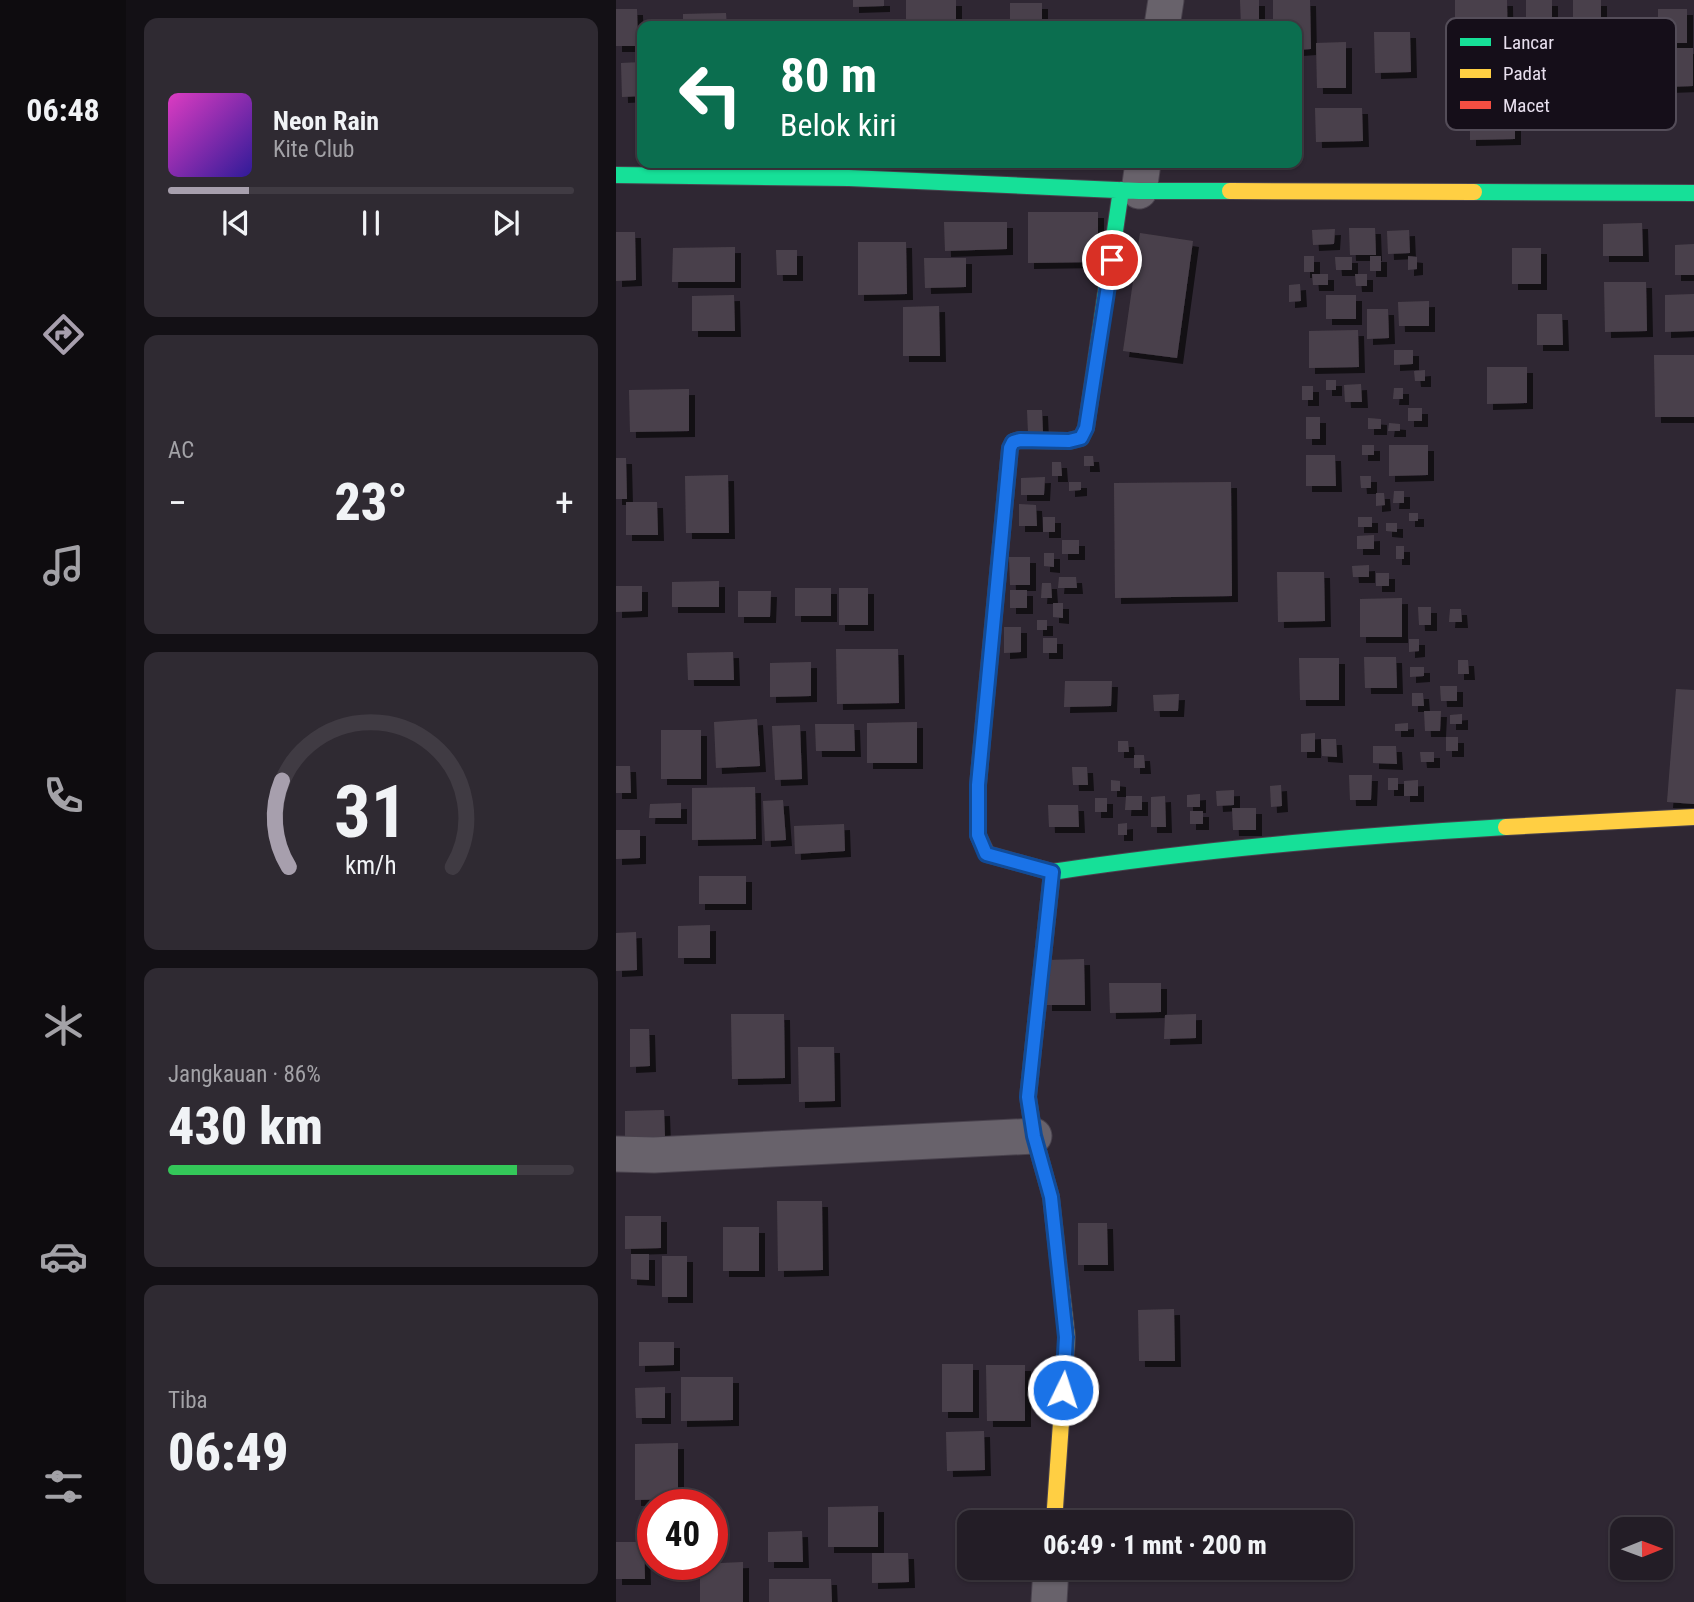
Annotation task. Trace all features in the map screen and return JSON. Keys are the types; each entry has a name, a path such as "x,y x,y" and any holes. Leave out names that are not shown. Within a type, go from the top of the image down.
{"street":[{"path":"1163,21 1166,0"},
{"path":"616,175 1135,181 1694,193"},
{"path":"1135,181 1086,428 1081,438 1069,441 1020,440 1013,442 1010,448 978,785 978,835 986,854 1052,872 1164,855 1386,834 1694,817"},
{"path":"1052,872 1028,1097 1034,1136 1051,1197 1066,1337 1055,1510"},
{"path":"616,1154 654,1155 1034,1136"},
{"path":"1049,1602 1050,1580"}],"building":[{"path":"853,0 884,0 884,6 853,7"},
{"path":"906,0 956,0 956,21 906,21"},
{"path":"1240,0 1259,0 1259,21 1241,21"},
{"path":"1273,0 1310,0 1311,49 1302,50 1302,21 1273,21"},
{"path":"1455,0 1507,0 1507,18 1455,18"},
{"path":"1526,0 1552,0 1552,18 1526,18"},
{"path":"1573,0 1601,0 1601,18 1573,18"},
{"path":"1010,3 1042,3 1042,21 1010,21"},
{"path":"616,9 637,9 637,46 616,46"},
{"path":"1658,9 1687,9 1687,43 1676,43 1676,18 1658,18"},
{"path":"726,13 727,21 683,21 683,14"},
{"path":"1374,32 1410,32 1411,72 1375,73"},
{"path":"1346,42 1346,88 1317,88 1316,43"},
{"path":"1676,48 1693,48 1693,86 1676,87"},
{"path":"637,62 637,96 622,97 621,63"},
{"path":"1315,108 1362,108 1363,141 1316,142"},
{"path":"1470,130 1515,130 1515,139 1470,140"},
{"path":"1028,212 1098,212 1098,262 1028,263"},
{"path":"944,222 1007,222 1007,249 945,251"},
{"path":"1642,223 1643,256 1603,256 1603,224"},
{"path":"1349,228 1375,228 1376,255 1350,255"},
{"path":"1335,229 1334,244 1313,245 1312,230"},
{"path":"1409,230 1410,253 1388,254 1387,231"},
{"path":"616,232 635,232 636,280 616,281"},
{"path":"1140,233 1193,241 1177,358 1123,351"},
{"path":"858,242 906,242 907,294 858,295"},
{"path":"1694,244 1694,275 1675,275 1675,245"},
{"path":"735,247 735,282 672,282 673,248"},
{"path":"1512,248 1541,248 1541,284 1512,284"},
{"path":"776,250 797,250 797,275 777,275"},
{"path":"1304,256 1314,256 1314,272 1304,272"},
{"path":"1370,256 1381,256 1381,271 1370,271"},
{"path":"1408,256 1417,257 1417,269 1408,270"},
{"path":"1335,257 1352,257 1352,270 1336,270"},
{"path":"924,258 966,258 966,287 925,288"},
{"path":"1312,274 1328,274 1328,285 1313,285"},
{"path":"1355,274 1367,274 1367,286 1356,286"},
{"path":"1604,282 1646,282 1647,331 1605,332"},
{"path":"1300,284 1301,301 1289,302 1289,285"},
{"path":"1694,294 1694,331 1665,332 1665,295"},
{"path":"734,295 735,331 692,331 692,296"},
{"path":"1326,295 1356,295 1356,319 1326,319"},
{"path":"1429,301 1429,326 1399,326 1398,302"},
{"path":"939,306 940,356 903,356 903,307"},
{"path":"1367,309 1388,309 1389,338 1367,339"},
{"path":"1537,314 1562,314 1563,345 1537,345"},
{"path":"1358,330 1359,367 1309,368 1309,331"},
{"path":"1394,350 1413,350 1413,364 1394,365"},
{"path":"1654,355 1694,355 1694,417 1655,417"},
{"path":"1487,367 1527,367 1527,403 1487,404"},
{"path":"1425,370 1425,381 1415,381 1414,371"},
{"path":"1326,380 1336,380 1336,390 1326,390"},
{"path":"1361,384 1362,402 1345,402 1344,385"},
{"path":"1302,386 1313,386 1313,400 1302,400"},
{"path":"1394,388 1403,388 1403,399 1393,399"},
{"path":"689,389 689,431 630,432 629,390"},
{"path":"1408,408 1422,408 1422,421 1408,421"},
{"path":"1027,410 1042,410 1043,433 1028,432"},
{"path":"1306,417 1320,417 1320,439 1306,439"},
{"path":"1368,418 1381,419 1381,429 1368,429"},
{"path":"1389,423 1400,424 1400,431 1388,431"},
{"path":"1362,445 1374,445 1374,455 1362,455"},
{"path":"1389,445 1428,445 1428,475 1389,476"},
{"path":"1306,455 1335,455 1336,486 1306,486"},
{"path":"1084,456 1093,456 1094,466 1084,466"},
{"path":"616,458 626,458 627,499 616,499"},
{"path":"1052,462 1061,462 1062,476 1052,476"},
{"path":"728,475 729,533 686,533 685,476"},
{"path":"1360,476 1371,476 1371,488 1361,488"},
{"path":"1045,477 1044,495 1021,495 1021,478"},
{"path":"1069,482 1081,482 1081,490 1069,491"},
{"path":"1231,482 1232,596 1115,598 1114,483"},
{"path":"1394,491 1404,491 1404,503 1393,503"},
{"path":"1376,493 1384,493 1385,505 1376,506"},
{"path":"626,502 657,502 658,535 626,535"},
{"path":"1019,504 1036,505 1037,526 1019,526"},
{"path":"1409,513 1418,513 1418,521 1409,521"},
{"path":"1043,517 1055,517 1055,532 1043,532"},
{"path":"1358,517 1372,517 1372,527 1358,527"},
{"path":"1386,523 1397,523 1397,532 1386,531"},
{"path":"1374,535 1374,549 1357,549 1357,536"},
{"path":"1062,540 1079,540 1079,554 1062,554"},
{"path":"1396,546 1404,546 1404,559 1396,559"},
{"path":"1044,553 1054,553 1054,567 1044,566"},
{"path":"1009,557 1030,557 1030,585 1010,585"},
{"path":"1369,565 1369,577 1353,577 1352,566"},
{"path":"1277,572 1324,572 1325,621 1278,622"},
{"path":"1376,573 1389,573 1389,586 1376,586"},
{"path":"1059,577 1076,577 1077,588 1058,588"},
{"path":"719,581 719,607 672,607 672,582"},
{"path":"1042,583 1051,583 1052,598 1041,598"},
{"path":"616,586 642,586 642,611 616,612"},
{"path":"795,588 831,588 831,616 795,616"},
{"path":"839,588 868,588 868,625 839,625"},
{"path":"1010,590 1027,590 1027,608 1010,608"},
{"path":"738,591 771,591 770,617 738,617"},
{"path":"1402,598 1402,637 1360,637 1360,599"},
{"path":"1053,603 1063,603 1063,618 1053,617"},
{"path":"1418,607 1431,607 1431,625 1419,625"},
{"path":"1450,609 1461,609 1462,622 1449,622"},
{"path":"1037,620 1047,620 1047,630 1037,630"},
{"path":"1004,627 1021,627 1021,652 1004,653"},
{"path":"1043,638 1057,638 1057,653 1043,653"},
{"path":"1409,639 1419,639 1419,651 1409,652"},
{"path":"836,649 898,649 899,703 837,704"},
{"path":"733,652 734,680 688,680 687,653"},
{"path":"1364,657 1396,657 1397,688 1365,688"},
{"path":"1299,658 1339,658 1339,700 1300,700"},
{"path":"1458,660 1468,660 1469,674 1458,674"},
{"path":"811,662 811,696 770,697 770,663"},
{"path":"1410,667 1424,667 1424,676 1410,677"},
{"path":"1065,681 1112,681 1111,706 1064,707"},
{"path":"1440,686 1457,686 1457,701 1441,701"},
{"path":"1676,689 1694,690 1694,804 1667,802"},
{"path":"1412,693 1423,693 1424,706 1412,706"},
{"path":"1179,694 1178,711 1154,711 1153,695"},
{"path":"1424,711 1441,711 1440,731 1425,731"},
{"path":"1462,714 1462,724 1450,724 1450,715"},
{"path":"757,719 760,766 716,768 714,722"},
{"path":"917,722 917,763 867,763 867,723"},
{"path":"1408,723 1408,731 1395,731 1395,724"},
{"path":"815,724 854,724 855,751 816,751"},
{"path":"800,725 802,779 775,780 772,726"},
{"path":"661,730 701,730 701,779 661,779"},
{"path":"1315,733 1315,752 1301,752 1301,734"},
{"path":"1446,737 1458,737 1458,751 1446,751"},
{"path":"1321,739 1336,739 1337,757 1322,756"},
{"path":"1118,741 1128,741 1129,752 1118,752"},
{"path":"1373,746 1396,746 1397,764 1373,763"},
{"path":"1420,752 1434,752 1434,762 1421,762"},
{"path":"1134,755 1144,755 1145,768 1134,768"},
{"path":"616,766 630,766 631,793 616,793"},
{"path":"1072,767 1087,767 1088,785 1073,785"},
{"path":"1349,775 1372,775 1371,800 1350,800"},
{"path":"1388,778 1398,778 1398,790 1388,790"},
{"path":"1111,780 1120,781 1120,791 1111,791"},
{"path":"1418,780 1418,796 1404,796 1404,781"},
{"path":"1281,785 1282,806 1271,807 1270,786"},
{"path":"755,787 756,839 692,840 692,788"},
{"path":"1234,790 1234,805 1217,806 1216,791"},
{"path":"1200,794 1200,807 1187,807 1187,795"},
{"path":"1126,796 1142,796 1142,810 1125,810"},
{"path":"1165,796 1166,827 1151,827 1151,797"},
{"path":"1095,798 1107,798 1107,812 1095,812"},
{"path":"783,800 786,840 765,841 763,801"},
{"path":"681,803 681,818 649,818 650,804"},
{"path":"1048,805 1078,805 1079,827 1049,827"},
{"path":"1232,808 1256,808 1256,830 1233,830"},
{"path":"1190,811 1203,811 1203,824 1190,824"},
{"path":"1127,823 1127,835 1118,835 1118,824"},
{"path":"844,824 845,851 795,854 794,826"},
{"path":"616,830 640,830 640,858 616,859"},
{"path":"699,876 746,876 746,904 699,904"},
{"path":"710,925 710,958 678,958 678,926"},
{"path":"636,932 637,970 616,971 616,933"},
{"path":"1084,959 1085,1005 1046,1005 1046,960"},
{"path":"1109,983 1161,983 1161,1012 1110,1013"},
{"path":"731,1014 784,1014 785,1078 732,1079"},
{"path":"1196,1014 1196,1038 1164,1039 1165,1015"},
{"path":"630,1029 649,1029 650,1066 630,1067"},
{"path":"798,1047 834,1047 835,1101 799,1102"},
{"path":"664,1110 665,1137 625,1137 625,1111"},
{"path":"777,1201 822,1201 823,1270 778,1271"},
{"path":"625,1216 661,1216 661,1248 625,1249"},
{"path":"1078,1223 1107,1223 1108,1265 1078,1265"},
{"path":"723,1227 759,1227 759,1271 723,1271"},
{"path":"631,1254 649,1254 649,1280 631,1279"},
{"path":"662,1256 687,1256 687,1297 662,1297"},
{"path":"1174,1309 1175,1361 1139,1361 1138,1310"},
{"path":"639,1342 674,1342 674,1365 639,1366"},
{"path":"942,1364 973,1364 973,1412 942,1412"},
{"path":"986,1365 1025,1365 1025,1421 987,1421"},
{"path":"681,1377 733,1377 733,1420 681,1421"},
{"path":"665,1387 665,1418 636,1418 635,1388"},
{"path":"984,1431 985,1470 947,1471 946,1432"},
{"path":"678,1443 678,1489 637,1489 635,1500 635,1444"},
{"path":"878,1506 878,1547 828,1547 828,1507"},
{"path":"802,1531 803,1562 768,1562 768,1532"},
{"path":"616,1542 637,1542 637,1579 616,1579"},
{"path":"872,1553 908,1553 909,1582 872,1583"},
{"path":"743,1562 743,1602 700,1602 700,1580 728,1580 728,1563"},
{"path":"769,1579 831,1579 832,1602 769,1602"}],"traffic: fast":[{"path":"616,175 849,178 1139,191 1230,191"},
{"path":"985,708 1010,448 1013,442 1019,440 1069,441 1081,438 1086,428 1121,190"},
{"path":"1474,192 1694,193"},
{"path":"1061,1285 1051,1197 1034,1136 1028,1097 1052,872 1279,844 1506,827"}],"traffic: slow":[{"path":"1230,191 1474,192"},
{"path":"1506,827 1694,817"},
{"path":"1055,1510 1067,1337 1061,1285"}],"traffic: jam":[{"path":"985,708 978,785 978,835 987,854 1052,872"}],"route":[{"path":"1063,1390 1066,1337 1051,1197 1034,1136 1028,1097 1052,872 986,854 978,835 978,785 1010,448 1013,442 1020,440 1069,441 1081,438 1086,428 1112,260"}]}
